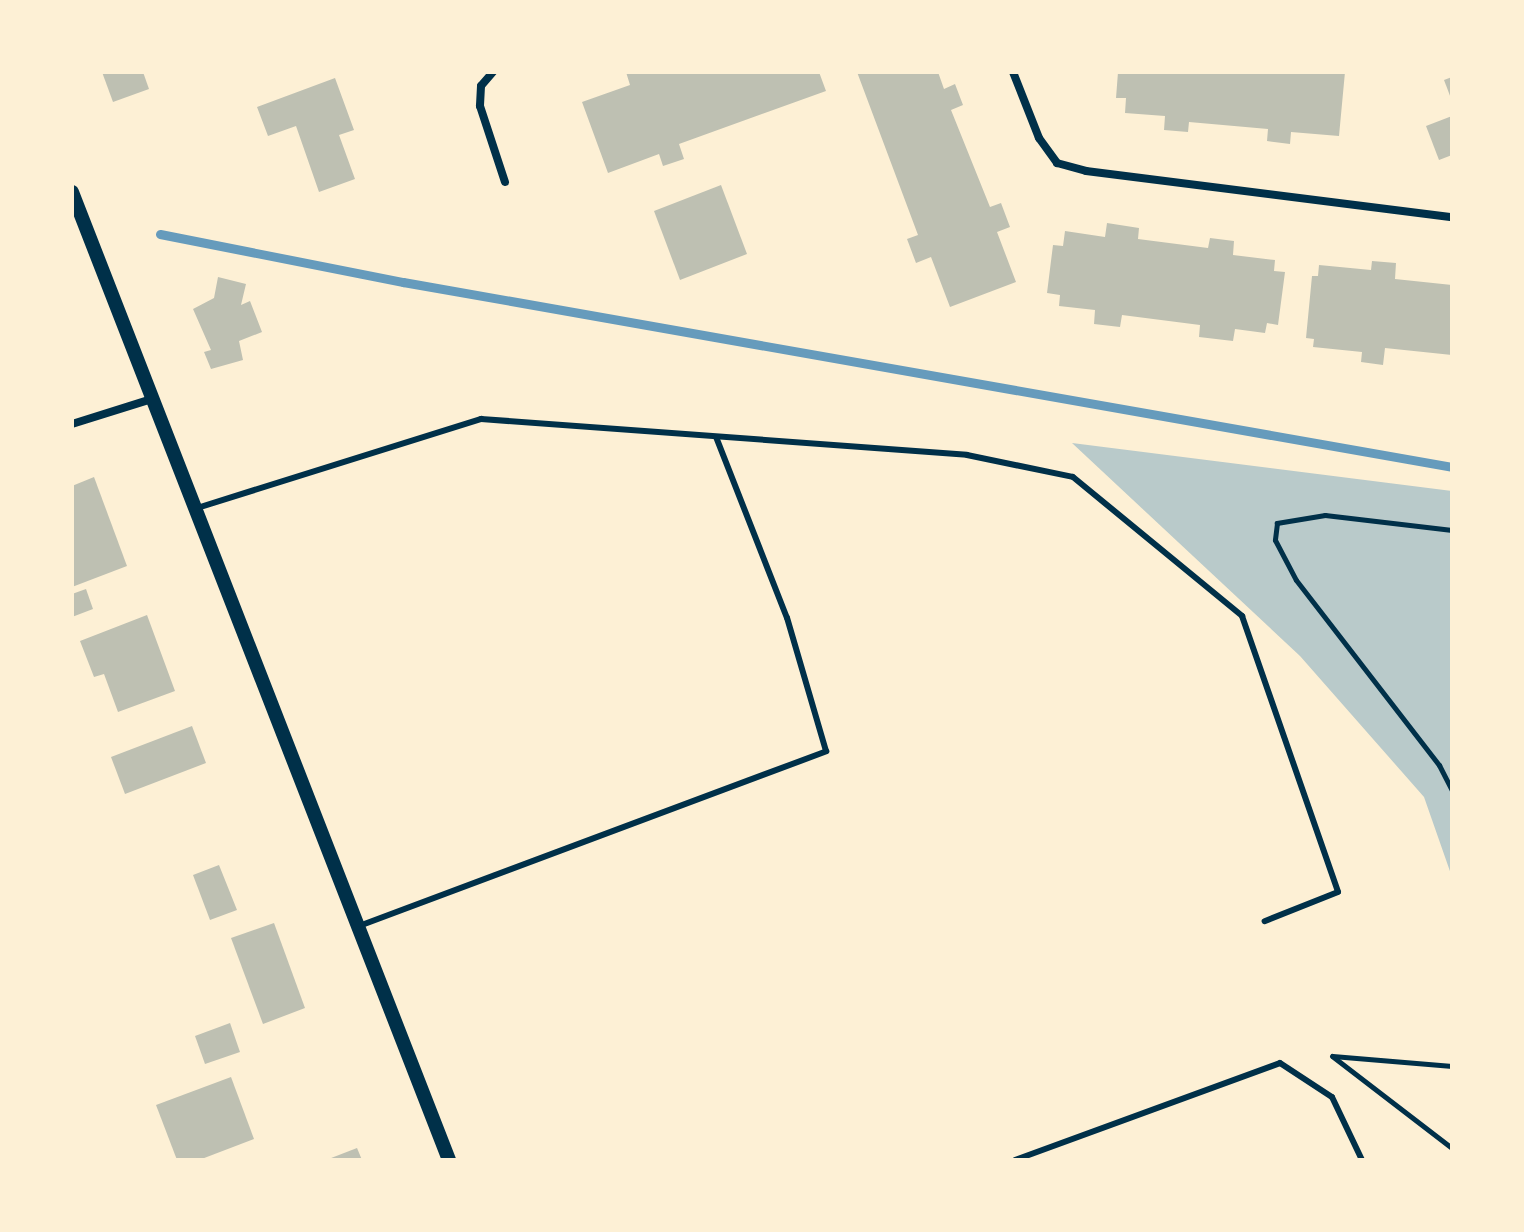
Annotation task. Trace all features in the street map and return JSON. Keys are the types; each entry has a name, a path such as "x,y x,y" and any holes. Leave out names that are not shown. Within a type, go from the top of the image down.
{"street":[{"path":"493,72 481,86 480,106 505,182"},
{"path":"1013,72 1039,138 1057,163 1086,171 1452,217"},
{"path":"72,192 449,1160"},
{"path":"72,424 152,399"}],"lane":[{"path":"194,509 481,419 967,455 1073,477 1242,616 1338,892 1265,921"},
{"path":"359,926 826,751 787,618 716,437"},
{"path":"1015,1160 1280,1063 1332,1097 1362,1160"}],"path":[{"path":"1452,530 1325,515 1277,523 1275,540 1296,580 1439,765 1452,790"},
{"path":"1452,1066 1332,1056 1452,1148"}],"shaded area":[{"path":"1072,443 1452,491 1452,877 1424,797 1300,656"}],"building":[{"path":"102,72 143,72 149,89 113,102"},
{"path":"626,72 819,72 826,91 679,144 684,159 663,166 659,154 608,173 582,102 630,85"},
{"path":"857,72 938,72 944,89 955,84 963,105 951,110 990,207 1001,203 1010,227 997,232 1016,282 950,307 931,257 916,263 907,239 918,235"},
{"path":"1118,72 1345,72 1339,136 1291,132 1290,144 1267,141 1268,129 1189,122 1188,132 1164,130 1165,116 1125,113 1126,98 1116,98"},
{"path":"1452,77 1452,101 1444,80"},
{"path":"335,78 354,130 339,135 355,179 319,192 296,126 268,136 257,107"},
{"path":"1452,116 1452,155 1439,160 1426,126"},
{"path":"721,185 747,254 680,280 654,211"},
{"path":"1107,223 1139,228 1138,239 1208,248 1210,238 1234,241 1233,255 1275,260 1274,271 1285,272 1278,325 1267,323 1265,333 1235,329 1233,341 1199,337 1200,325 1122,315 1120,327 1094,324 1095,310 1059,306 1060,295 1047,293 1053,245 1063,246 1065,231 1105,237"},
{"path":"1372,261 1396,263 1395,279 1452,285 1452,355 1385,348 1383,365 1361,362 1362,352 1313,347 1314,339 1306,338 1312,276 1318,276 1319,265 1371,270"},
{"path":"218,277 246,284 241,305 250,301 262,332 239,341 243,360 211,369 204,352 211,350 193,309 214,298"},
{"path":"94,477 127,566 72,587 72,486"},
{"path":"86,589 93,609 72,617 72,594"},
{"path":"147,615 175,691 118,712 104,674 94,677 80,641"},
{"path":"192,726 206,763 125,794 111,757"},
{"path":"219,865 237,910 210,920 193,875"},
{"path":"274,923 305,1008 263,1024 231,938"},
{"path":"230,1023 240,1052 205,1064 195,1036"},
{"path":"231,1077 254,1139 199,1160 177,1160 156,1105"},
{"path":"357,1148 362,1160 326,1160"}],"waterway":[{"path":"160,234 403,282 1452,467"}]}
